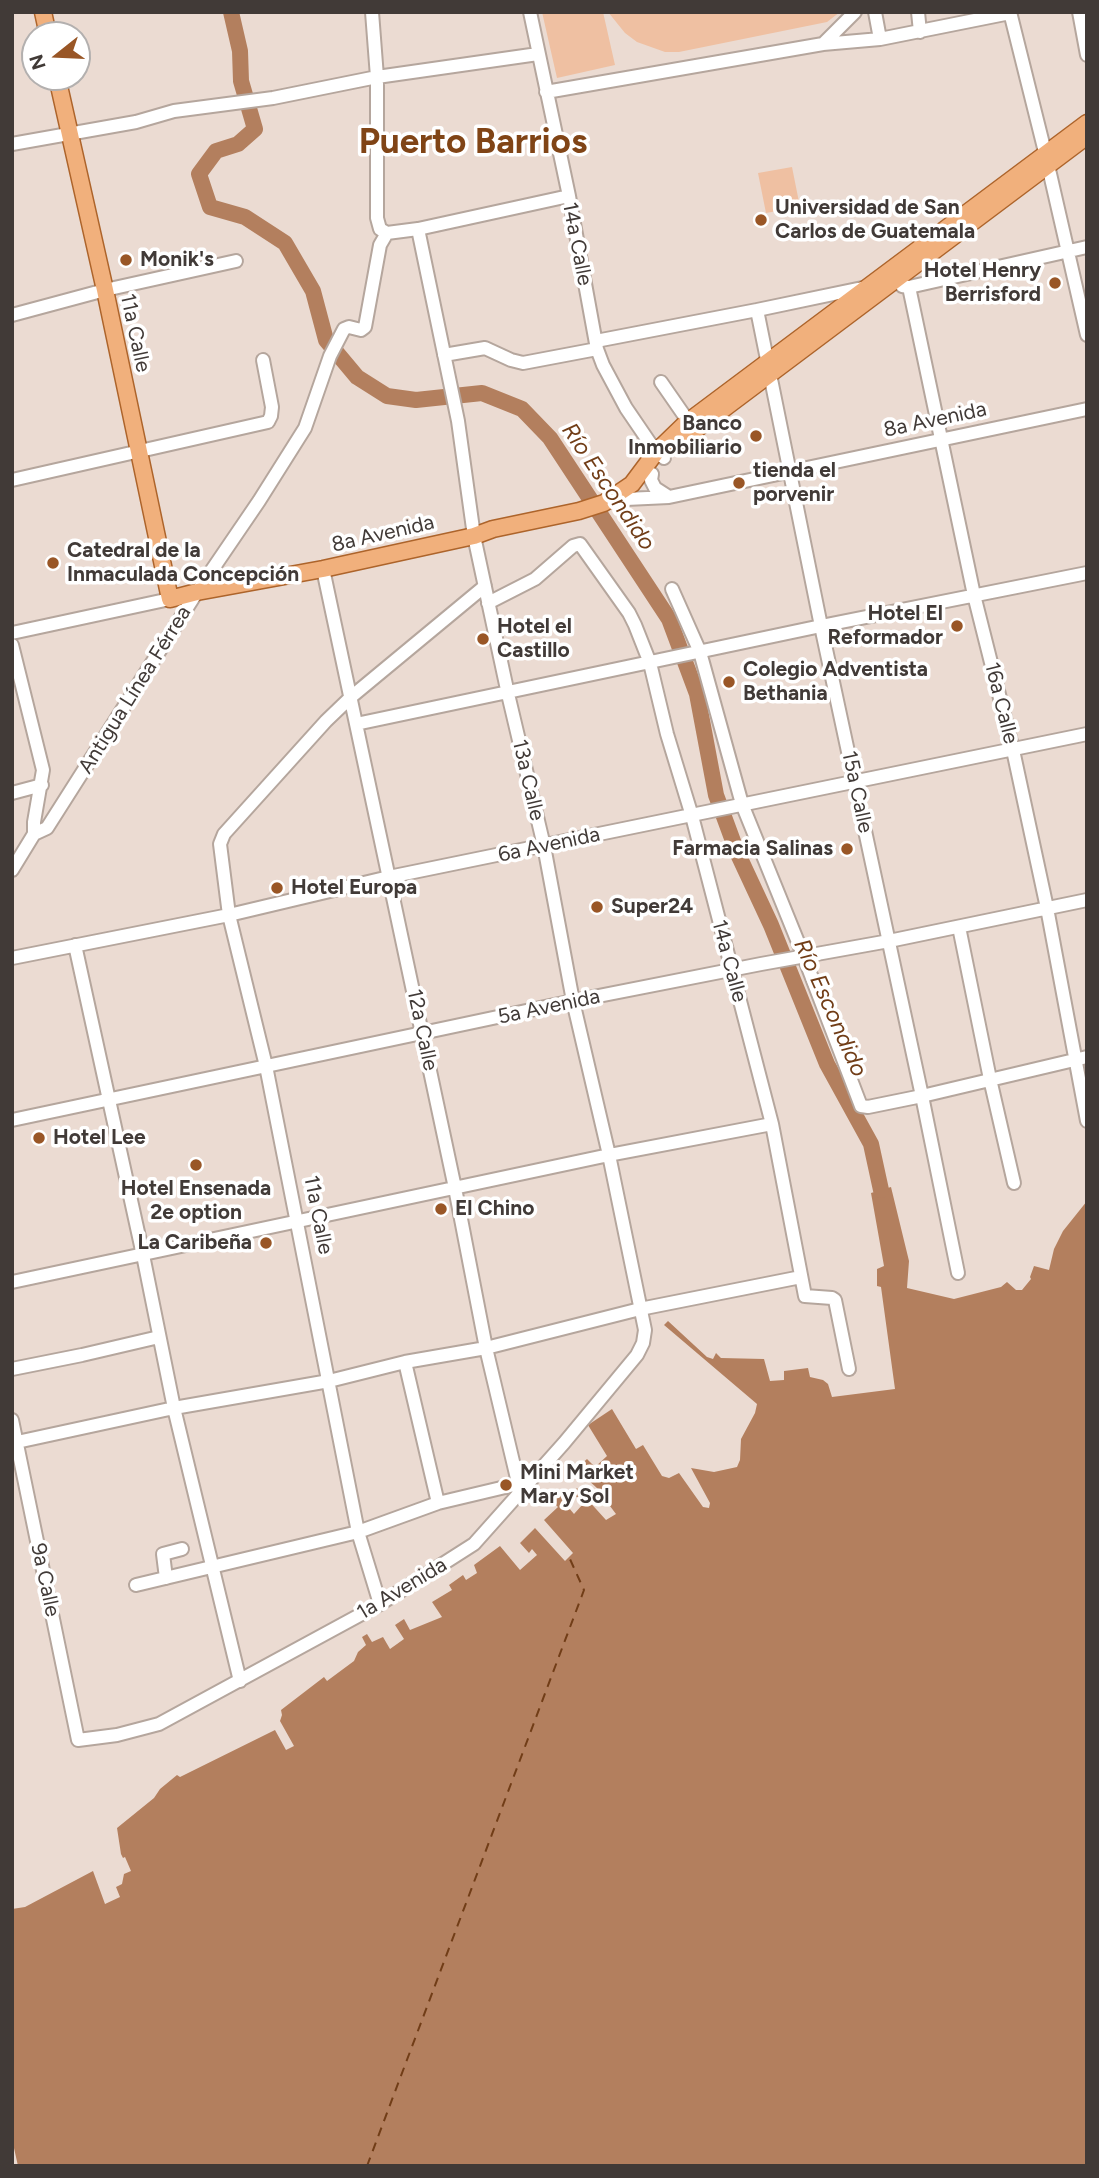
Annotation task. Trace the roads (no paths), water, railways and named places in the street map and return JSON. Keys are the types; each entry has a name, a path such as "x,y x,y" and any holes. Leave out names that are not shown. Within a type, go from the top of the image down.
{"main road":[{"name":"11a Calle","path":"60,91 170,599"},
{"path":"660,455 688,421 890,285 1047,158 1087,122"},
{"path":"660,455 868,286 1047,158 1087,136"},
{"name":"8a Avenida","path":"170,599 323,569 474,536 493,529 605,507 626,499 637,491 652,474 660,455"},
{"name":"8a Avenida","path":"605,507 660,455"}],"street":[{"path":"372,12 377,77 377,218 380,229 387,233 418,229 569,197"},
{"name":"14a Calle","path":"530,12 569,197 596,345 603,365 626,408 660,455"},
{"path":"823,44 855,12"},
{"path":"875,12 880,39"},
{"path":"918,12 920,32"},
{"path":"1079,12 1087,55"},
{"path":"546,92 823,44 880,39 1010,13 1047,158 1087,335"},
{"path":"12,144 136,122 174,111 377,77 538,54"},
{"name":"13a Calle","path":"418,229 458,421 474,536 544,846 573,1001 609,1155 645,1330"},
{"name":"Antigua Línea Férrea","path":"12,870 34,834 47,828 305,428 333,351 344,329 349,327 361,330 365,327 380,245 387,233"},
{"path":"445,358 485,348 511,360 523,362 868,286 909,286 1087,247"},
{"path":"12,315 105,290 236,261"},
{"name":"16a Calle","path":"909,286 974,595 1013,750 1081,1058 1087,1121"},
{"name":"15a Calle","path":"757,310 958,1273"},
{"path":"12,480 268,422 272,407 263,360"},
{"path":"661,382 688,421"},
{"name":"8a Avenida","path":"626,499 669,497 1087,409"},
{"path":"652,474 651,480 655,488 669,497"},
{"name":"14a Calle","path":"488,603 535,579 576,544 583,546 629,613 650,663 667,734 696,815 731,971 772,1124 801,1277"},
{"name":"12a Calle","path":"323,569 455,1188 486,1348 519,1488"},
{"path":"356,724 1087,573"},
{"path":"351,697 485,586"},
{"path":"672,589 697,653 741,805 799,958 861,1106 922,1096 1081,1058"},
{"name":"8a Avenida","path":"12,633 170,599"},
{"path":"12,645 43,770 34,834"},
{"name":"11a Calle","path":"351,697 223,834 220,851 229,915 266,1066 358,1532 380,1604"},
{"name":"6a Avenida","path":"12,958 229,915 389,877 1087,734"},
{"path":"12,793 42,785"},
{"name":"5a Avenida","path":"12,1120 573,1001 1087,900"},
{"path":"959,927 1014,1183"},
{"path":"75,945 174,1408 240,1681"},
{"path":"12,1283 609,1155 772,1124"},
{"path":"17,1442 174,1408 329,1381 405,1362 486,1348 640,1309 801,1277 805,1296 835,1300 849,1368"},
{"name":"1a Avenida","path":"78,1740 117,1735 159,1724 380,1604 474,1544 519,1488 564,1443 637,1355 645,1338 645,1330"},
{"path":"12,1369 159,1337"},
{"path":"405,1362 438,1503"},
{"name":"9a Calle","path":"12,1420 78,1740"},
{"path":"136,1585 358,1532 438,1503 519,1488"},
{"path":"166,1578 163,1554 182,1549"}],"waterway":[{"name":"Río Escondido","path":"231,12 240,51 241,81 255,129 238,144 216,151 199,174 210,207 245,217 285,243 313,291 326,340 357,377 387,396 416,400 482,393 522,409 550,438 669,619 697,694 716,795 737,852 771,925 827,1064 871,1144 881,1190"}],"place":[{"name":"Universidad de San Carlos de Guatemala","path":"761,220"},
{"name":"Monik's","path":"126,260"},
{"name":"Hotel Henry Berrisford","path":"1055,283"},
{"name":"Banco Inmobiliario","path":"756,436"},
{"name":"tienda el porvenir","path":"739,483"},
{"name":"Catedral de la Inmaculada Concepción","path":"53,563"},
{"name":"Hotel El Reformador","path":"957,626"},
{"name":"Hotel el Castillo","path":"483,639"},
{"name":"Colegio Adventista Bethania","path":"729,682"},
{"name":"Farmacia Salinas","path":"847,849"},
{"name":"Hotel Europa","path":"277,888"},
{"name":"Super24","path":"597,907"},
{"name":"Hotel Lee","path":"39,1138"},
{"name":"Hotel Ensenada 2e option","path":"196,1165"},
{"name":"El Chino","path":"441,1209"},
{"name":"La Caribeña","path":"266,1243"},
{"name":"Mini Market Mar y Sol","path":"506,1485"}],"district":[{"name":"Puerto Barrios","path":"473,143"}]}
